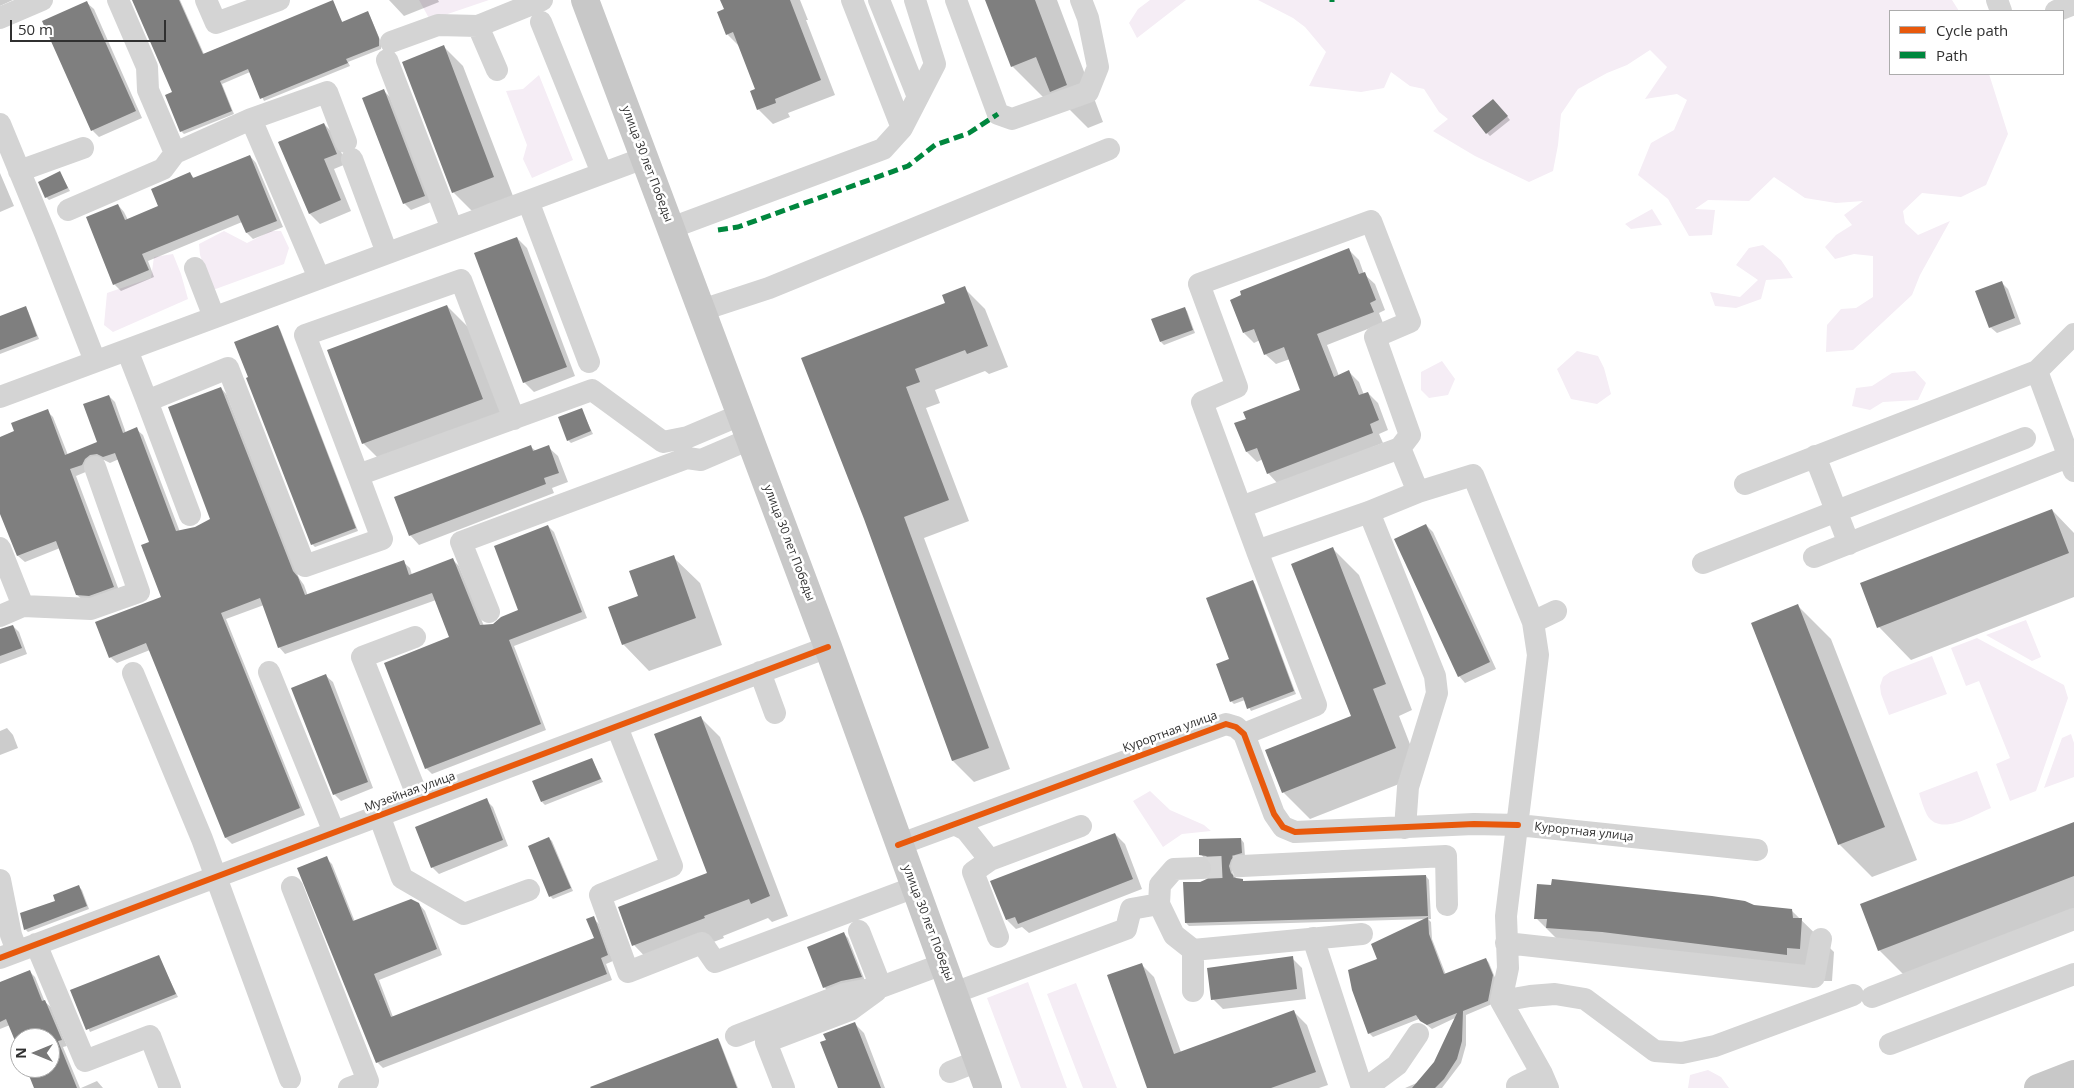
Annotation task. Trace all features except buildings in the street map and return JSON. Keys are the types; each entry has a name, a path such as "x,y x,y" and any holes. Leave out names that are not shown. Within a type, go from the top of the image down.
{"main road":[{"name":"улица 30 лет Победы","path":"585,0 828,646 898,845 988,1088"},
{"path":"2038,1088 2074,1074"}],"street":[{"path":"0,18 42,0"},
{"path":"118,0 146,68 148,90 175,153"},
{"path":"206,0 216,23 278,0"},
{"path":"852,0 889,33"},
{"path":"866,0 889,33 902,128"},
{"path":"879,0 889,33 918,97"},
{"path":"889,33 915,0"},
{"path":"671,228 883,149 902,128 935,64 915,0"},
{"path":"956,0 998,114 1012,119 1088,92 1098,67 1088,18 1081,0"},
{"path":"2059,10 2074,4"},
{"path":"452,229 389,51 438,25 478,26 541,11 602,173"},
{"path":"478,26 496,70"},
{"path":"68,210 163,169 175,153 252,119 327,92 387,253"},
{"path":"252,119 320,278"},
{"path":"0,124 95,362"},
{"path":"19,171 83,148"},
{"path":"702,310 769,288 1109,149"},
{"path":"0,397 644,158"},
{"path":"528,201 589,362"},
{"path":"1241,507 1400,448 1410,435 1375,337 1410,322 1371,221 1199,284 1237,387 1202,402 1241,507 1257,550 1316,705 1244,734"},
{"path":"195,268 214,318"},
{"path":"147,401 228,368 306,566 382,539 306,336 461,280 514,419"},
{"path":"1745,484 2037,371 2074,334"},
{"path":"127,350 190,515"},
{"path":"1814,557 2071,464 2037,371"},
{"path":"358,475 592,390 664,442 745,427"},
{"path":"489,612 461,542 687,458 701,460 745,427"},
{"path":"1703,563 2025,438"},
{"path":"1400,448 1418,492"},
{"path":"1815,456 1848,544"},
{"path":"0,616 23,606 91,609 138,592 95,467"},
{"path":"1257,550 1369,512 1418,492 1473,475 1534,622 1538,655 1506,916 1508,968 1501,1001 1545,1081 1517,1086"},
{"path":"1369,512 1435,676 1437,693 1408,787 1405,828"},
{"path":"0,548 23,606"},
{"path":"1534,622 1556,611"},
{"path":"415,637 362,657 419,800"},
{"name":"Музейная улица","path":"18,951 828,646"},
{"path":"269,672 334,832"},
{"path":"760,672 775,713"},
{"path":"133,673 202,840 290,1079"},
{"name":"Курортная улица","path":"898,845 956,825 1212,727 1226,724 1236,727 1244,734 1274,814 1283,827 1295,832 1474,824 1518,825 1757,850"},
{"path":"617,727 672,866 600,894 628,972 702,943 715,962 915,887"},
{"path":"379,815 402,878 464,914 529,890"},
{"path":"956,825 966,830 990,860"},
{"path":"998,936 973,872 990,860 1081,826"},
{"path":"1242,866 1446,856 1447,905"},
{"path":"1200,868 1174,869 1160,885 1160,904 1174,935 1193,950 1362,934"},
{"path":"0,880 11,935 18,951 85,1061 150,1036 170,1088"},
{"path":"292,887 368,1081 350,1088"},
{"path":"954,993 1126,929 1130,909 1160,904"},
{"path":"1501,1001 1555,994 1585,999 1655,1051 1682,1053 1715,1046 1862,996 2074,919"},
{"path":"859,931 881,987"},
{"path":"1313,938 1362,1088"},
{"path":"1506,942 1814,977 1821,939"},
{"path":"1193,950 1193,991"},
{"path":"736,1036 844,994 881,987 943,964"},
{"path":"1890,1044 2074,974"},
{"path":"784,1088 766,1042 850,1010 881,987"},
{"path":"1366,1088 1397,1065 1418,1034"},
{"path":"950,1072 978,1061"}],"shaded area":[{"path":"419,0 489,0 430,20"},
{"path":"1150,0 1186,0 1137,38 1129,23 1138,9"},
{"path":"1258,0 1952,0 1958,10 1889,10 1889,75 1989,75 2008,134 1986,185 1961,197 1922,193 1903,211 1905,223 1918,235 1950,221 1920,275 1912,295 1853,350 1826,352 1827,325 1841,309 1856,308 1873,297 1873,256 1854,254 1835,259 1825,247 1836,235 1852,225 1844,215 1863,201 1836,203 1805,198 1774,177 1749,201 1708,200 1695,209 1715,210 1712,235 1689,236 1668,199 1638,175 1651,143 1674,130 1687,100 1677,94 1645,99 1667,67 1650,50 1627,65 1607,73 1578,89 1561,114 1553,171 1529,182 1475,156 1433,131 1448,119 1439,112 1424,89 1410,86 1391,72 1384,88 1361,92 1309,86 1326,52 1305,27 1293,18","holes":["1493,99 1507,116 1486,134 1472,117"]},
{"path":"539,75 573,160 532,178 523,159 527,145 506,91 523,89"},
{"path":"1652,209 1662,225 1631,229 1625,224"},
{"path":"224,231 247,243 271,231 281,231 289,248 284,264 213,290 200,255 199,244"},
{"path":"1763,245 1781,260 1793,278 1766,280 1761,299 1736,308 1715,306 1710,292 1740,297 1758,280 1736,265 1749,248"},
{"path":"173,254 188,299 113,332 104,325 107,293 151,278 154,257"},
{"path":"1577,351 1598,356 1604,368 1611,394 1597,404 1571,399 1557,369"},
{"path":"1442,361 1455,379 1448,395 1429,398 1421,390 1421,372"},
{"path":"1915,371 1926,383 1918,400 1883,402 1870,410 1852,406 1856,388 1872,386 1892,373"},
{"path":"2026,620 2041,657 2032,661 1986,635"},
{"path":"1977,638 2064,685 2068,698 2036,791 2010,801 1996,764 2010,758 1979,681 1966,686 1951,648"},
{"path":"1932,656 1947,694 1889,715 1881,694 1880,686 1883,677 1890,672"},
{"path":"2071,734 2074,743 2074,777 2044,788 2062,738"},
{"path":"1977,771 1991,808 1967,819 1948,824 1940,824 1933,821 1927,815 1919,793"},
{"path":"1150,791 1170,810 1204,825 1211,831 1182,834 1163,847 1133,801"},
{"path":"1028,982 1067,1088 1021,1088 987,998"},
{"path":"1076,983 1117,1088 1083,1088 1047,994"},
{"path":"1708,1070 1721,1077 1729,1088 1688,1088 1690,1075"}],"tunnel":[{"path":"1200,868 1242,866"}],"marked path":[{"path":"718,230 738,227 908,166 935,145 969,133 998,114"}],"cycle path":[{"path":"0,958 828,647"},
{"path":"898,845 1226,724 1236,727 1244,734 1274,814 1283,827 1295,832 1474,824 1518,825"}]}
